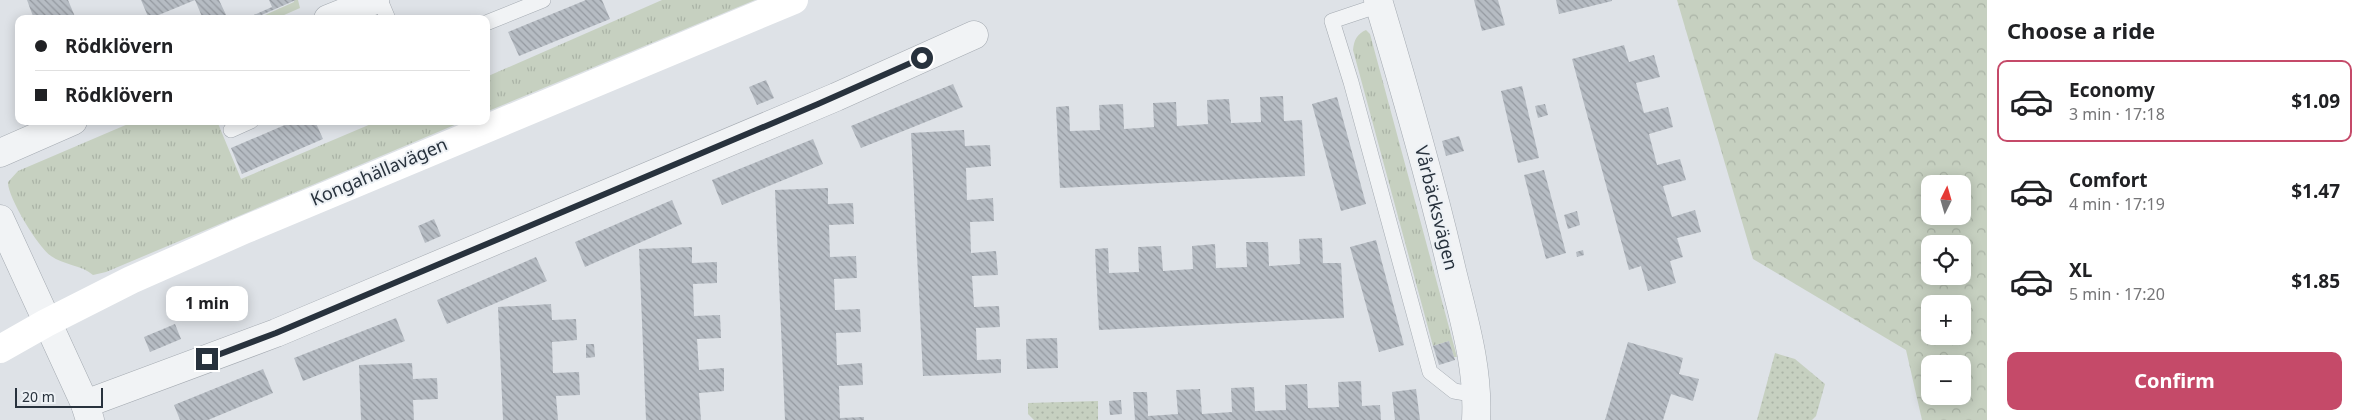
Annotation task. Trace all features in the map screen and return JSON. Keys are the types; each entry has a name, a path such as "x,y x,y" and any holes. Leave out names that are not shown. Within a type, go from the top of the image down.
{"street":[{"path":"338,15 375,0"},
{"name":"Kongahällavägen","path":"0,349 46,323 131,280 244,230 794,0"},
{"name":"Vårbäcksvägen","path":"1379,2 1432,184 1466,328 1477,407"},
{"path":"0,219 88,412 827,100 974,35"},
{"path":"0,153 64,125"}],"lane":[{"path":"380,0 386,15"},
{"path":"490,21 543,0"},
{"path":"1379,2 1332,21 1351,82 1430,372 1477,407"},
{"path":"231,130 242,125"}],"green space":[{"path":"294,0 298,0 300,8 284,15 265,15 294,2"},
{"path":"662,0 755,0 490,110 490,75"},
{"path":"1677,0 1987,0 1987,420 1922,420 1906,350 1753,259"},
{"path":"1366,30 1370,34 1457,357 1454,357 1449,341 1433,346 1353,50 1356,38"},
{"path":"126,125 219,125 241,179 369,125 455,125 106,272 93,275 51,256 31,232 9,189 8,182 18,171"},
{"path":"1775,353 1795,359 1825,384 1816,416 1812,420 1757,420"},
{"path":"1098,401 1098,420 1034,420 1028,414 1028,403"}],"building":[{"path":"27,0 68,0 74,15 33,15"},
{"path":"141,0 195,0 159,15 147,15"},
{"path":"195,0 219,0 226,15 201,15"},
{"path":"269,0 296,0 261,15 254,15 272,7"},
{"path":"586,0 602,0 610,19 519,56 508,32"},
{"path":"1474,0 1498,0 1505,25 1482,31"},
{"path":"1556,0 1612,0 1612,1 1559,14"},
{"path":"1624,45 1629,62 1654,55 1660,77 1636,83 1644,113 1668,107 1673,127 1649,134 1657,165 1680,159 1686,180 1663,186 1672,217 1695,210 1701,232 1677,238 1683,257 1670,261 1676,283 1648,291 1641,266 1629,270 1572,59"},
{"path":"766,80 774,98 757,105 749,87"},
{"path":"953,84 963,107 861,148 851,126"},
{"path":"1522,86 1539,158 1518,163 1501,91"},
{"path":"1283,96 1284,121 1302,120 1305,176 1060,188 1056,107 1069,106 1070,131 1100,130 1099,105 1123,104 1124,129 1154,127 1153,103 1176,102 1177,126 1208,124 1207,100 1229,99 1231,123 1261,122 1260,97"},
{"path":"1337,97 1366,204 1341,211 1312,104"},
{"path":"1545,104 1548,115 1538,118 1535,106"},
{"path":"285,125 317,125 323,139 242,174 231,148"},
{"path":"964,130 965,146 990,145 991,166 966,168 967,200 993,198 994,221 970,222 971,253 996,251 998,275 972,276 974,307 999,306 1000,327 976,328 977,360 1001,359 1001,373 923,376 911,133"},
{"path":"1459,136 1464,151 1446,156 1442,141"},
{"path":"813,139 823,164 722,205 712,180"},
{"path":"1544,170 1566,253 1546,259 1524,175"},
{"path":"828,188 828,204 853,203 854,224 829,225 830,257 856,256 857,278 834,279 835,310 860,309 861,332 836,333 837,365 862,363 863,385 839,386 840,418 864,417 864,420 785,420 775,190"},
{"path":"672,200 682,224 585,267 575,242"},
{"path":"1577,211 1580,225 1568,229 1564,215"},
{"path":"434,219 441,236 425,243 418,226"},
{"path":"1322,238 1323,263 1341,263 1344,318 1099,330 1095,249 1108,248 1109,273 1139,272 1138,247 1161,246 1163,271 1193,269 1192,246 1215,244 1216,268 1247,267 1246,242 1268,242 1269,266 1300,264 1299,239"},
{"path":"1376,240 1404,345 1379,352 1350,247"},
{"path":"692,247 692,263 717,262 717,283 693,284 694,316 720,315 721,338 697,339 699,370 724,368 724,391 699,393 701,420 646,420 639,249"},
{"path":"1583,250 1584,255 1577,257 1576,252"},
{"path":"536,257 547,281 447,324 437,300"},
{"path":"551,304 552,320 576,319 577,340 552,342 553,373 579,372 580,395 556,396 558,420 503,420 498,307"},
{"path":"396,318 405,341 303,381 294,358"},
{"path":"175,324 181,339 150,352 144,337"},
{"path":"1057,338 1058,368 1027,369 1026,339"},
{"path":"1449,341 1455,360 1439,365 1433,346"},
{"path":"1628,342 1683,358 1679,374 1699,379 1693,401 1671,394 1663,420 1605,420"},
{"path":"586,344 594,344 595,357 586,358"},
{"path":"412,363 413,379 437,378 438,399 413,400 414,420 361,420 359,365"},
{"path":"263,369 273,393 208,420 180,420 174,405"},
{"path":"1361,381 1362,406 1380,405 1381,420 1135,420 1133,392 1147,392 1148,416 1178,414 1176,390 1200,389 1202,414 1232,412 1231,388 1254,387 1255,411 1286,410 1285,385 1307,384 1308,408 1339,407 1338,382"},
{"path":"1416,389 1420,420 1395,420 1392,392"},
{"path":"1121,400 1122,414 1110,415 1109,401"}],"route":[{"path":"207,359 276,333 678,164 922,58"}]}
